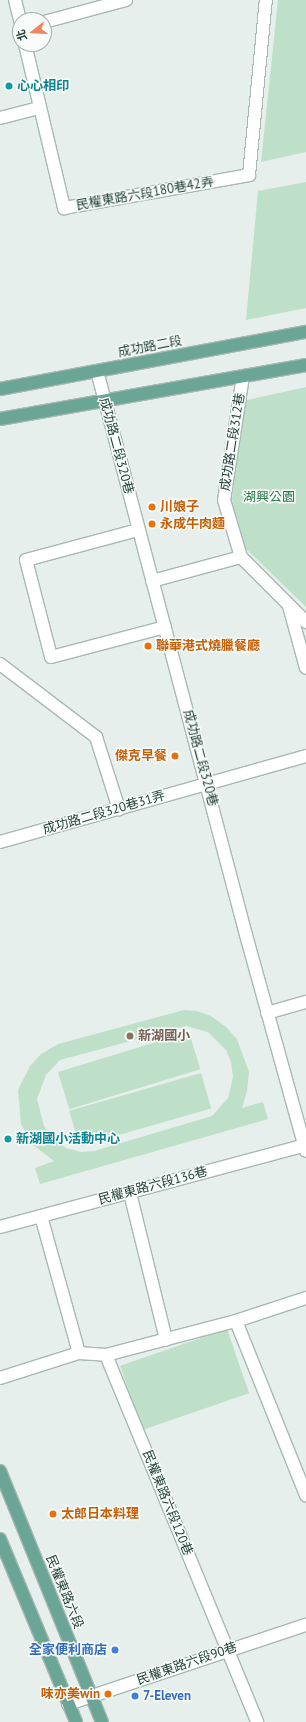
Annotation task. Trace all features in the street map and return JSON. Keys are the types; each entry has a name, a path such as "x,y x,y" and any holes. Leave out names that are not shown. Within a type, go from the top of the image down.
{"main road":[{"name":"成功路二段","path":"0,389 306,332"},
{"path":"0,420 103,400 306,365"},
{"name":"民權東路六段","path":"0,1472 102,1722"},
{"path":"0,1538 76,1722"}],"street":[{"path":"15,0 18,12"},
{"path":"52,20 126,0"},
{"name":"民權東路六段180巷42弄","path":"28,52 39,108 64,208 249,175 266,0"},
{"path":"0,118 39,108"},
{"name":"成功路二段320巷","path":"97,371 103,400 165,627 267,1013 305,1147"},
{"name":"成功路二段312巷","path":"243,376 224,500 241,557 306,622"},
{"path":"138,530 26,560 51,657 165,627"},
{"path":"152,581 241,557"},
{"path":"288,605 306,668"},
{"path":"0,664 96,737 119,809"},
{"name":"成功路二段320巷31弄","path":"0,842 306,756"},
{"path":"267,1013 306,1002"},
{"name":"民權東路六段136巷","path":"0,1227 305,1147"},
{"path":"130,1193 166,1340"},
{"path":"41,1216 79,1352"},
{"path":"0,1378 79,1352 106,1356 236,1321 306,1298"},
{"path":"236,1321 306,1496"},
{"name":"民權東路六段120巷","path":"106,1356 257,1722"},
{"name":"民權東路六段90巷","path":"68,1704 306,1625"}],"green space":[{"path":"278,0 306,0 306,152 261,162"},
{"path":"306,182 306,308 246,320 258,191"},
{"name":"湖興公園","path":"306,387 306,607 239,542 232,499 243,401"},
{"path":"184,1010 197,1011 211,1016 226,1027 237,1039 249,1072 247,1091 242,1108 263,1102 268,1119 40,1184 35,1168 54,1161 32,1144 21,1124 18,1090 30,1066 41,1054 58,1044","holes":["186,1026 208,1032 226,1050 231,1062 233,1077 228,1098 212,1116 94,1151 81,1152 66,1148 54,1139 44,1126 37,1099 46,1075 60,1060"]},
{"path":"189,1032 200,1069 69,1109 58,1072"},
{"path":"201,1073 211,1109 80,1146 69,1111"},
{"path":"227,1329 249,1393 142,1430 120,1366"}],"place":[{"name":"心心相印","path":"9,86"},
{"name":"川娘子","path":"152,507"},
{"name":"永成牛肉麵","path":"152,524"},
{"name":"聯華港式燒臘餐廳","path":"148,646"},
{"name":"傑克早餐","path":"175,756"},
{"name":"新湖國小","path":"130,1036"},
{"name":"新湖國小活動中心","path":"8,1139"},
{"name":"太郎日本料理","path":"53,1514"},
{"name":"全家便利商店","path":"115,1650"},
{"name":"味亦美win","path":"108,1694"},
{"name":"7-Eleven","path":"135,1696"}]}
